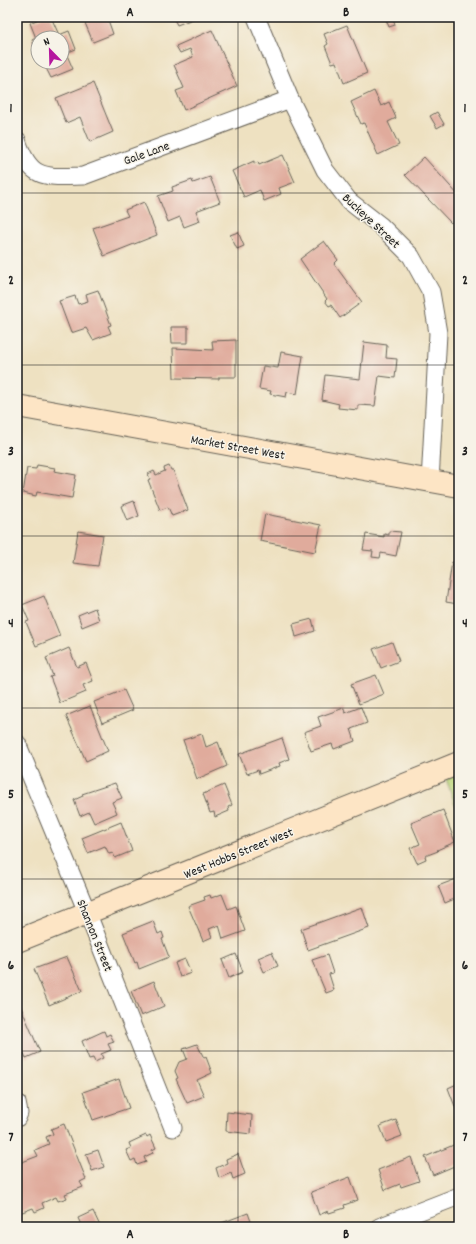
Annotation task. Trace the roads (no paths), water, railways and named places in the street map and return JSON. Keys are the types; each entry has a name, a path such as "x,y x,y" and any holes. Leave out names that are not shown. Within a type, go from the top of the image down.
{"street":[{"name":"Buckeye Street","path":"256,17 290,99 325,170 349,201 382,226 411,256 431,292 438,334 430,482"},
{"name":"Gale Lane","path":"17,140 30,168 48,177 83,176 290,99"},
{"name":"Market Street West","path":"17,406 430,482 459,486"},
{"name":"Shannon Street","path":"17,743 87,912 173,1128"},
{"name":"West Hobbs Street West","path":"17,941 459,763"},
{"path":"17,1104 17,1118"},
{"path":"379,1227 459,1196"}]}
